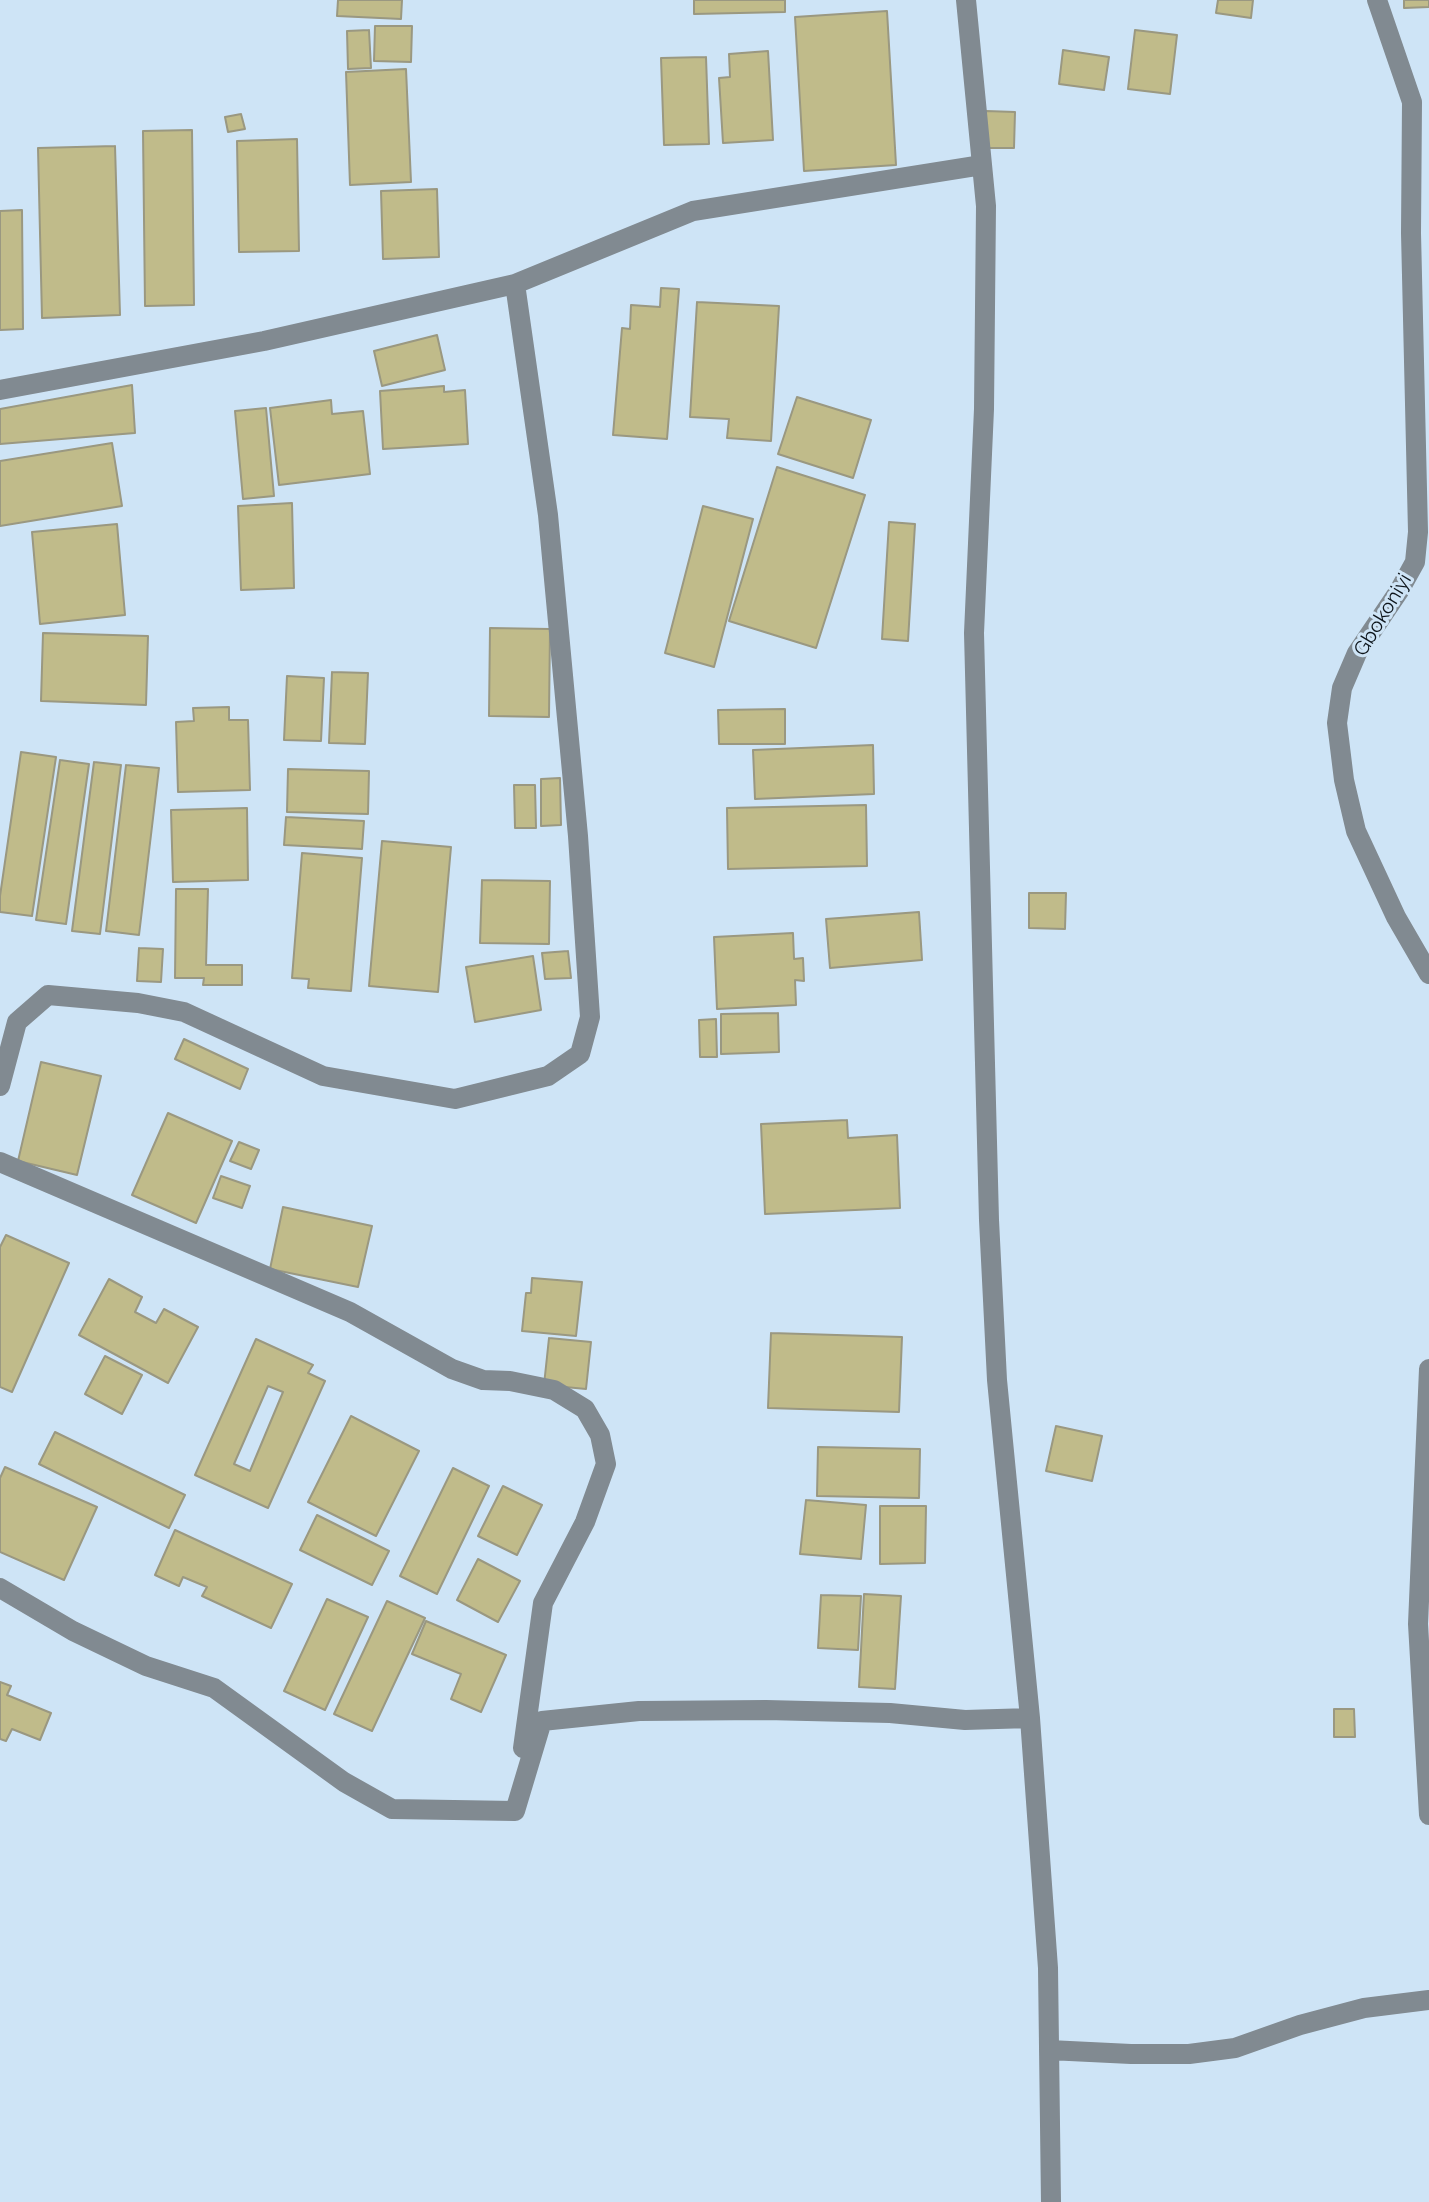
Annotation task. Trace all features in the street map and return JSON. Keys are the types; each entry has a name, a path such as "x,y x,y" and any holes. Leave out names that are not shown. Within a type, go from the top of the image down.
{"street":[{"path":"966,0 986,206 984,409 974,633 989,1220 997,1380 1030,1718 1048,1968 1051,2202"},
{"name":"Gbokoniyi","path":"1377,0 1412,102 1411,233 1418,532 1415,562 1357,653 1342,688 1337,723 1344,780 1356,831 1396,917 1429,974"},
{"path":"0,390 264,341 515,284 693,211 982,165"},
{"path":"0,1086 17,1022 48,995 138,1003 184,1012 323,1076 455,1099 548,1076 580,1054 590,1017 578,836 548,515 515,284"},
{"path":"0,1162 350,1312 452,1369 483,1380 510,1381 554,1390 585,1409 600,1435 606,1464 585,1522 543,1603 515,1811"},
{"path":"1429,1369 1418,1624 1429,1815"},
{"path":"0,1588 73,1631 146,1666 214,1688 344,1782 392,1809 515,1811"},
{"path":"515,1811 542,1721 639,1711 766,1710 890,1713 965,1720 1030,1718"},
{"path":"1049,2050 1189,2054 1235,2048 1300,2025 1364,2008 1429,2000"}],"building":[{"path":"338,0 402,0 401,19 337,16"},
{"path":"694,0 785,0 785,12 694,14"},
{"path":"1218,0 1253,0 1251,18 1216,13"},
{"path":"1404,0 1429,0 1429,7 1404,8"},
{"path":"887,11 896,165 804,171 795,17"},
{"path":"375,26 412,26 411,62 374,61"},
{"path":"369,30 371,68 348,69 347,31"},
{"path":"1135,30 1177,35 1170,94 1128,89"},
{"path":"1063,50 1109,57 1104,90 1059,84"},
{"path":"768,51 773,140 723,143 719,78 730,77 729,54"},
{"path":"706,57 709,144 664,145 661,58"},
{"path":"406,69 411,182 350,185 346,72"},
{"path":"986,111 1015,112 1014,148 986,148"},
{"path":"241,114 245,129 228,132 225,117"},
{"path":"192,130 194,305 145,306 143,131"},
{"path":"297,139 299,251 239,252 237,141"},
{"path":"115,146 120,315 42,318 38,148"},
{"path":"437,189 439,257 383,259 381,191"},
{"path":"22,210 23,329 0,330 0,211"},
{"path":"661,288 679,289 667,439 613,435 622,328 630,329 631,305 660,307"},
{"path":"697,302 779,306 771,441 727,438 729,419 690,417"},
{"path":"437,335 445,370 382,386 374,351"},
{"path":"132,385 135,433 0,444 0,409"},
{"path":"444,386 444,392 465,390 468,444 383,449 380,391"},
{"path":"797,397 871,420 853,478 778,454"},
{"path":"331,400 332,414 363,411 370,474 279,485 270,408"},
{"path":"266,408 274,496 243,499 235,411"},
{"path":"112,443 122,506 0,526 0,461"},
{"path":"777,467 865,495 816,648 729,621"},
{"path":"292,503 294,588 241,590 238,506"},
{"path":"703,506 753,519 714,667 665,653"},
{"path":"889,522 915,524 908,641 882,639"},
{"path":"117,524 125,615 40,624 32,532"},
{"path":"490,628 550,629 549,717 489,716"},
{"path":"43,633 148,636 146,705 41,701"},
{"path":"332,672 368,673 365,744 329,743"},
{"path":"287,676 324,678 321,741 284,740"},
{"path":"229,707 229,720 248,720 250,790 178,792 176,722 194,721 193,708"},
{"path":"785,709 785,744 719,744 718,710"},
{"path":"873,745 874,794 755,799 753,750"},
{"path":"21,752 56,757 32,916 0,912"},
{"path":"60,760 89,764 66,924 36,920"},
{"path":"94,762 121,765 100,934 72,931"},
{"path":"126,765 159,768 139,935 106,931"},
{"path":"288,769 369,771 368,814 287,812"},
{"path":"560,778 561,825 541,826 541,779"},
{"path":"514,785 535,785 536,828 515,828"},
{"path":"866,805 867,866 728,869 727,808"},
{"path":"247,808 248,880 173,882 171,810"},
{"path":"286,817 364,821 362,849 284,845"},
{"path":"382,841 451,847 438,992 369,986"},
{"path":"302,853 362,858 351,991 308,988 309,979 292,978"},
{"path":"482,880 550,881 549,944 480,943"},
{"path":"176,889 208,889 206,965 242,965 242,985 203,985 204,978 175,978"},
{"path":"1029,893 1066,893 1065,929 1029,928"},
{"path":"919,912 922,960 830,968 826,919"},
{"path":"793,933 794,959 803,958 804,981 795,980 796,1005 717,1009 714,937"},
{"path":"139,948 163,949 161,982 137,981"},
{"path":"568,951 571,978 545,979 542,953"},
{"path":"533,956 541,1010 475,1022 466,967"},
{"path":"778,1013 779,1052 721,1054 721,1014"},
{"path":"716,1019 717,1057 700,1057 699,1020"},
{"path":"184,1039 248,1069 240,1089 175,1059"},
{"path":"41,1062 101,1076 77,1175 18,1161"},
{"path":"168,1113 232,1141 196,1223 132,1195"},
{"path":"847,1120 848,1138 897,1135 900,1208 765,1214 761,1124"},
{"path":"239,1142 259,1150 251,1169 230,1161"},
{"path":"221,1176 250,1186 242,1208 213,1198"},
{"path":"283,1207 372,1226 358,1287 270,1269"},
{"path":"6,1235 69,1263 12,1392 0,1387 0,1247"},
{"path":"532,1278 582,1282 576,1336 522,1331 526,1293 531,1293"},
{"path":"109,1279 142,1297 135,1312 156,1323 164,1309 198,1327 168,1383 79,1335"},
{"path":"771,1333 902,1337 899,1412 768,1408"},
{"path":"549,1338 591,1342 586,1389 544,1385"},
{"path":"256,1339 313,1365 308,1373 325,1381 268,1508 195,1475","holes":["268,1386 283,1392 250,1471 234,1464"]},
{"path":"105,1356 142,1375 122,1414 85,1394"},
{"path":"351,1416 419,1451 376,1536 308,1502"},
{"path":"1056,1426 1102,1436 1092,1481 1046,1471"},
{"path":"55,1432 185,1495 169,1528 39,1464"},
{"path":"818,1447 920,1449 919,1498 817,1496"},
{"path":"5,1467 97,1507 64,1580 0,1552 0,1478"},
{"path":"453,1468 489,1486 437,1594 400,1576"},
{"path":"503,1486 542,1505 517,1555 478,1536"},
{"path":"806,1500 866,1505 861,1559 800,1554"},
{"path":"880,1506 926,1506 925,1563 880,1564"},
{"path":"317,1515 389,1551 372,1585 300,1550"},
{"path":"175,1530 292,1584 271,1628 202,1596 207,1587 183,1577 179,1586 155,1575"},
{"path":"478,1559 520,1581 498,1622 457,1600"},
{"path":"864,1594 901,1596 895,1689 859,1687"},
{"path":"821,1595 861,1596 858,1650 818,1648"},
{"path":"327,1599 368,1617 325,1710 284,1691"},
{"path":"387,1601 425,1618 372,1731 334,1714"},
{"path":"426,1621 506,1655 481,1712 451,1699 461,1674 412,1654"},
{"path":"0,1682 11,1686 7,1695 51,1713 40,1740 12,1729 6,1741 0,1739"},
{"path":"1334,1709 1354,1709 1355,1737 1334,1737"}]}
